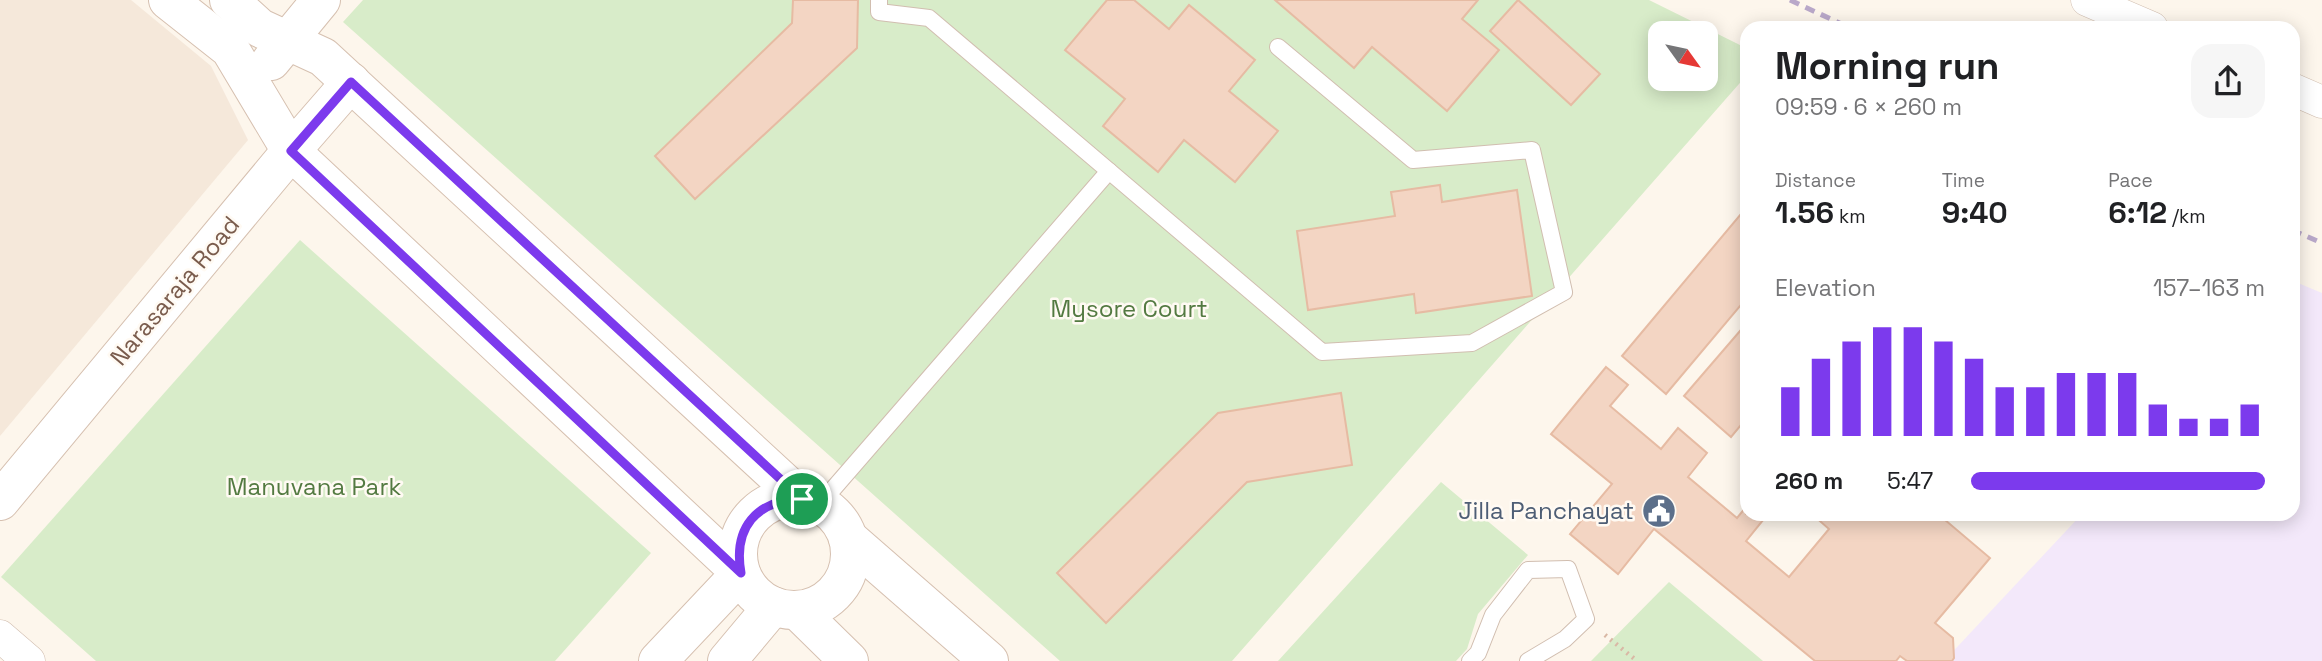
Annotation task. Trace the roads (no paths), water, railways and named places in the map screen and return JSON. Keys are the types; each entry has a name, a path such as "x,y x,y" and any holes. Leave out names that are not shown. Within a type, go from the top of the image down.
{"main road":[{"path":"168,0 230,49 291,151 741,573"},
{"path":"229,0 260,29 323,57 811,501 832,513 842,524 848,538 850,556 846,574 837,590 823,603 807,610 785,608 760,599 749,588 741,573 738,555 742,536 751,519 765,506 783,499 811,501"},
{"path":"252,86 321,0"},
{"name":"Narasaraja Road","path":"0,501 351,82"},
{"path":"848,538 989,661"},
{"path":"658,661 741,573"},
{"path":"727,661 785,608"},
{"path":"785,608 849,661"}],"street":[{"path":"2087,0 2136,21"},
{"path":"2300,92 2322,102"},
{"path":"0,636 29,661"}],"lane":[{"path":"879,0 879,12 929,18 1322,352 1472,343 1564,292 1532,150 1413,160 1278,47"},
{"path":"811,501 1108,171"},
{"path":"1470,661 1478,653 1493,615 1528,570 1568,569 1586,619 1564,639 1528,661"}],"railway":[{"path":"1790,0 1835,21"},
{"path":"2300,233 2322,243"}],"place":[{"name":"Jilla Panchayat","path":"1659,511"}],"park label":[{"name":"Mysore Court","path":"1129,309"},
{"name":"Manuvana Park","path":"314,487"}]}
